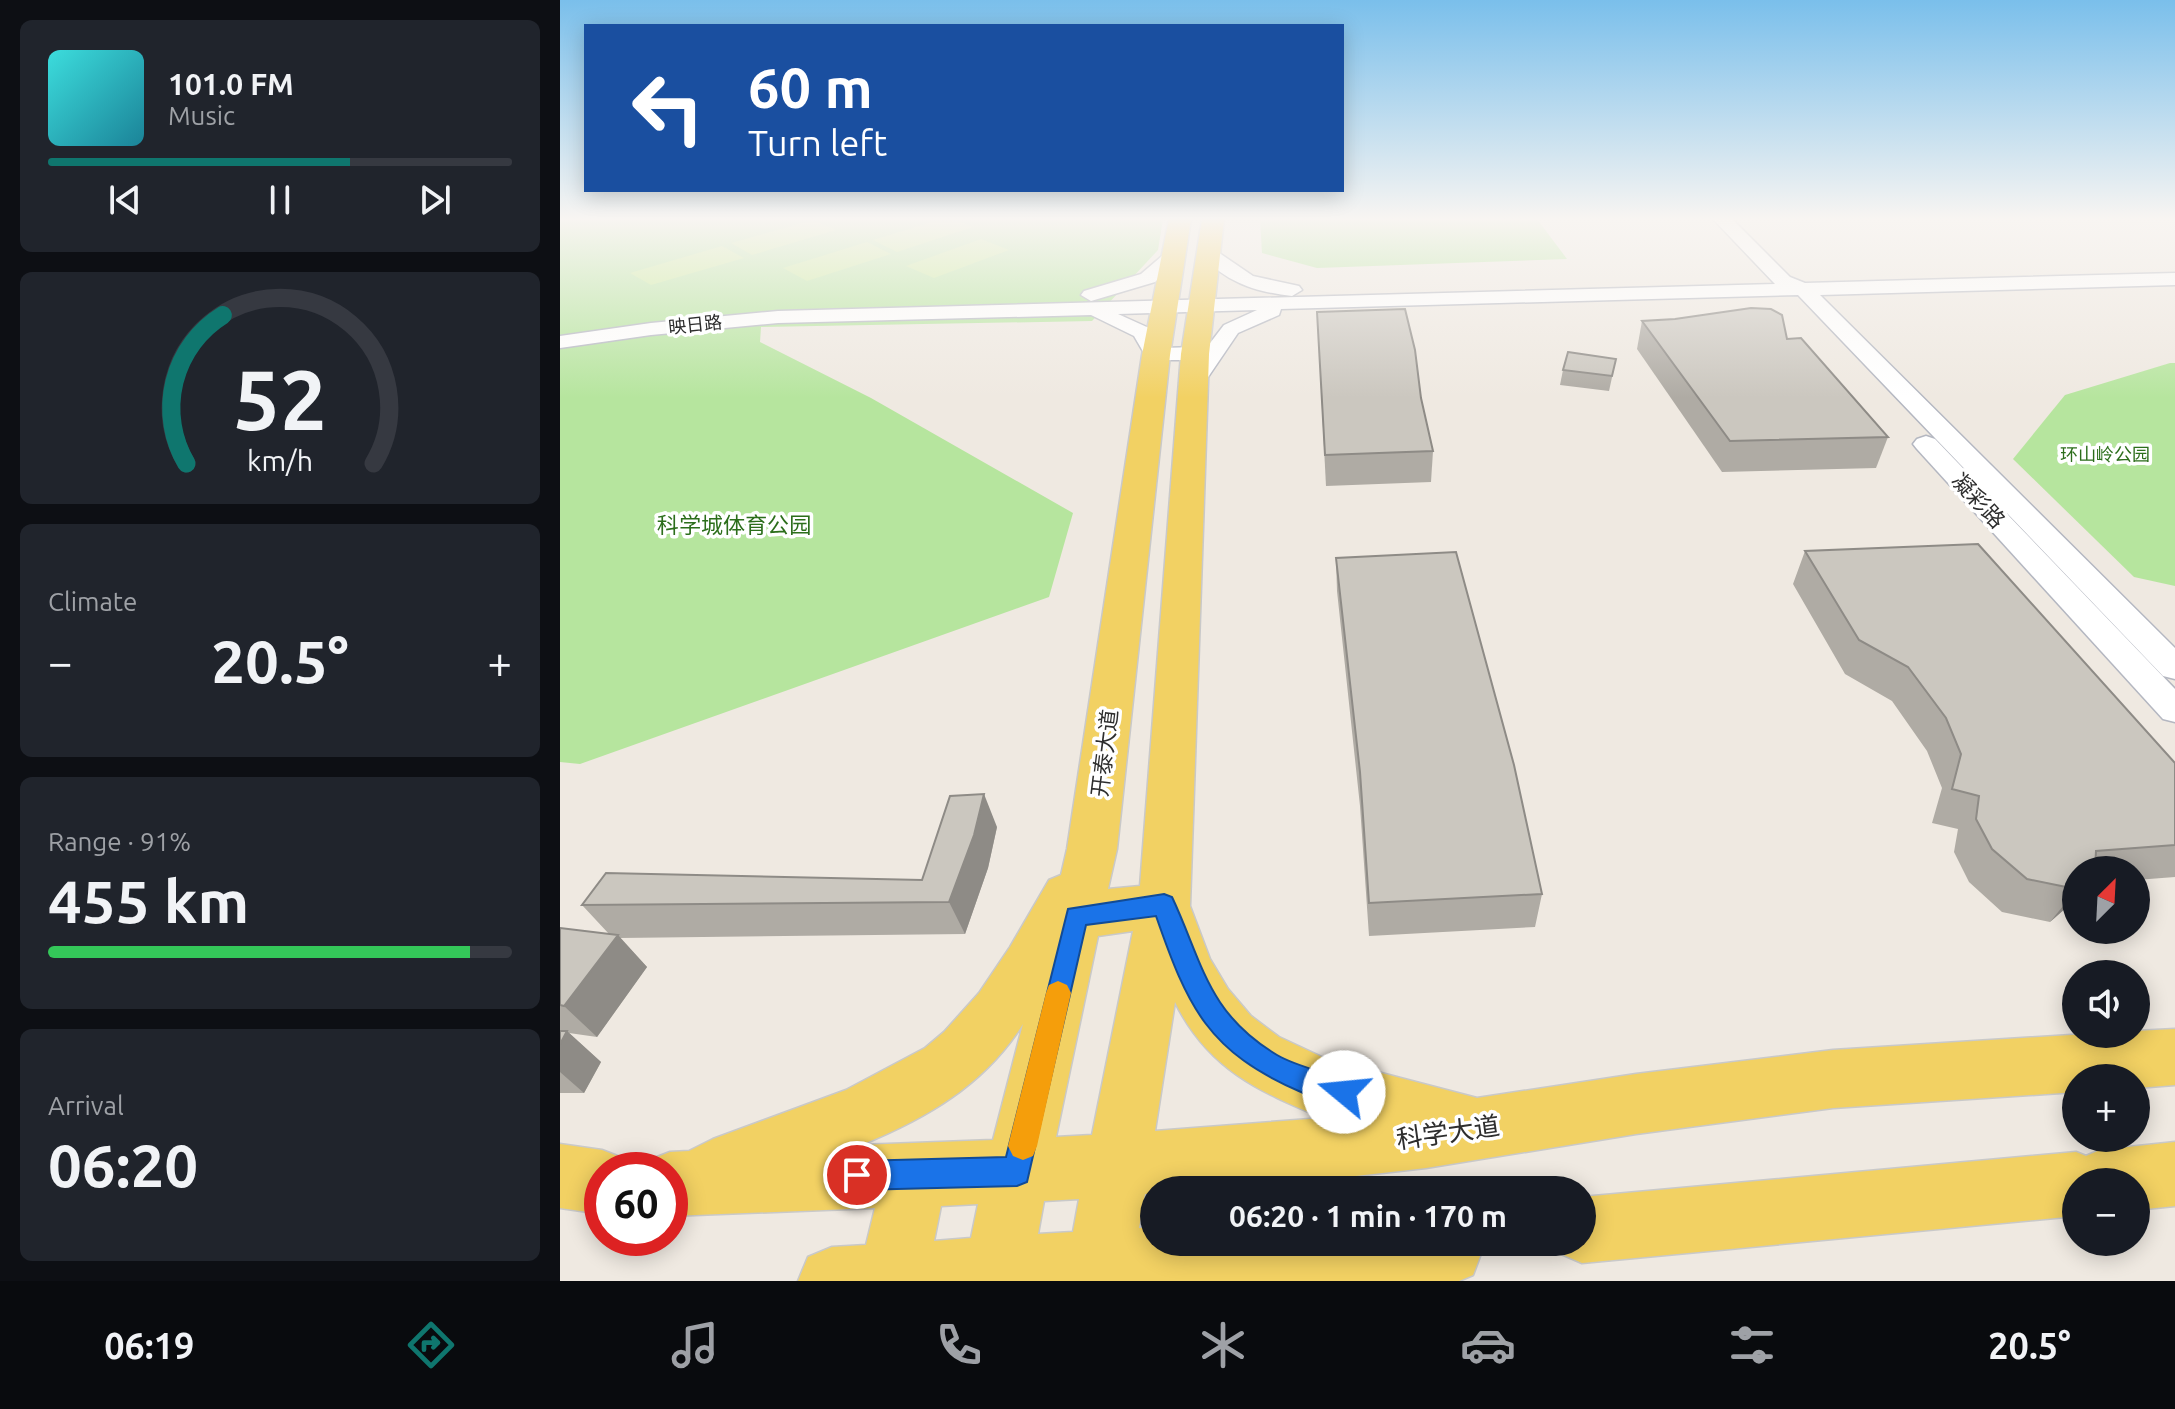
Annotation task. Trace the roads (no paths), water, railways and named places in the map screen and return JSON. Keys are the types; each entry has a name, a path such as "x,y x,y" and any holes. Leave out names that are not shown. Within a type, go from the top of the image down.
{"main road":[{"name":"开泰大道","path":"997,1276 1017,1171 1092,849 1156,355 1170,279"},
{"path":"1099,1273 1164,905 1194,368 1205,279"},
{"path":"688,1179 885,1104 947,1067 990,1022 1024,974 1092,849"},
{"path":"1076,916 1164,905"},
{"path":"1164,905 1184,961 1208,1008 1233,1038 1268,1065 1316,1085 1481,1128"},
{"path":"2113,1061 2175,1046"},
{"name":"科学大道","path":"688,1183 1017,1171 1283,1153 1833,1079 2175,1057"},
{"path":"915,1174 863,1279 1099,1273 1291,1256"},
{"path":"560,1176 584,1179"},
{"path":"1596,1229 2062,1185"},
{"path":"1384,1281 1438,1256"}],"street":[{"path":"1071,304 1146,279"},
{"path":"1242,279 1327,299"},
{"path":"1781,279 1785,283"},
{"name":"映日路","path":"560,325 735,310 1327,299 1935,279"},
{"name":"映日路","path":"1785,283 2175,279"},
{"name":"凝彩路","path":"1785,283 2175,668"},
{"name":"凝彩路","path":"1785,283 2175,710"},
{"path":"1071,304 1133,326 1142,332 1156,355 1194,368 1231,329 1265,312 1327,299"},
{"name":"映日路","path":"560,342 753,318 1071,304"}],"park label":[{"name":"环山岭公园","path":"2105,454"},
{"name":"科学城体育公园","path":"734,524"}]}
